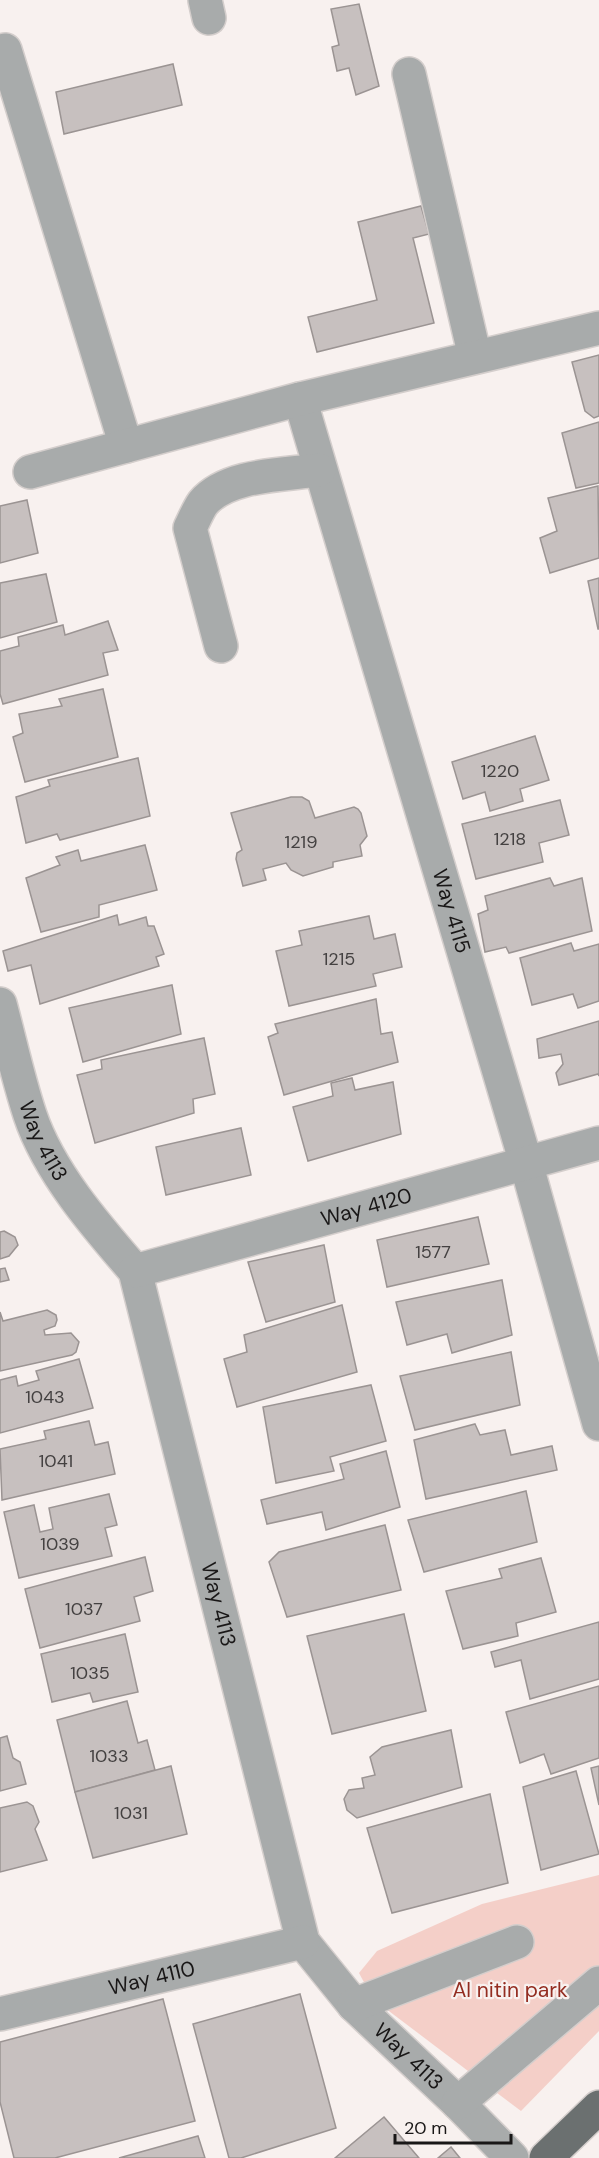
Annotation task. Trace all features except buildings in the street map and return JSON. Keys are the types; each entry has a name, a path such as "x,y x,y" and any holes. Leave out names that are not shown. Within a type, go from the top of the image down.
{"main road":[{"path":"546,2158 599,2108"}],"street":[{"path":"5,50 126,446"},
{"path":"409,74 475,357"},
{"path":"30,472 300,399 599,328"},
{"name":"Way 4115","path":"300,399 319,470 526,1163 599,1424"},
{"path":"221,646 190,528 203,503 223,486 247,480 319,470"},
{"name":"Way 4113","path":"0,1004 30,1117 50,1158 98,1228 135,1271 303,1942 354,2005 458,2103 512,2158"},
{"name":"Way 4120","path":"135,1271 599,1143"},
{"name":"Way 4110","path":"0,2014 303,1942"},
{"path":"354,2005 517,1942"},
{"path":"458,2103 599,1983"}],"green space":[{"name":"Al nitin park","path":"599,1875 599,2031 521,2111 373,1999 359,1973 377,1951 482,1904"}]}
